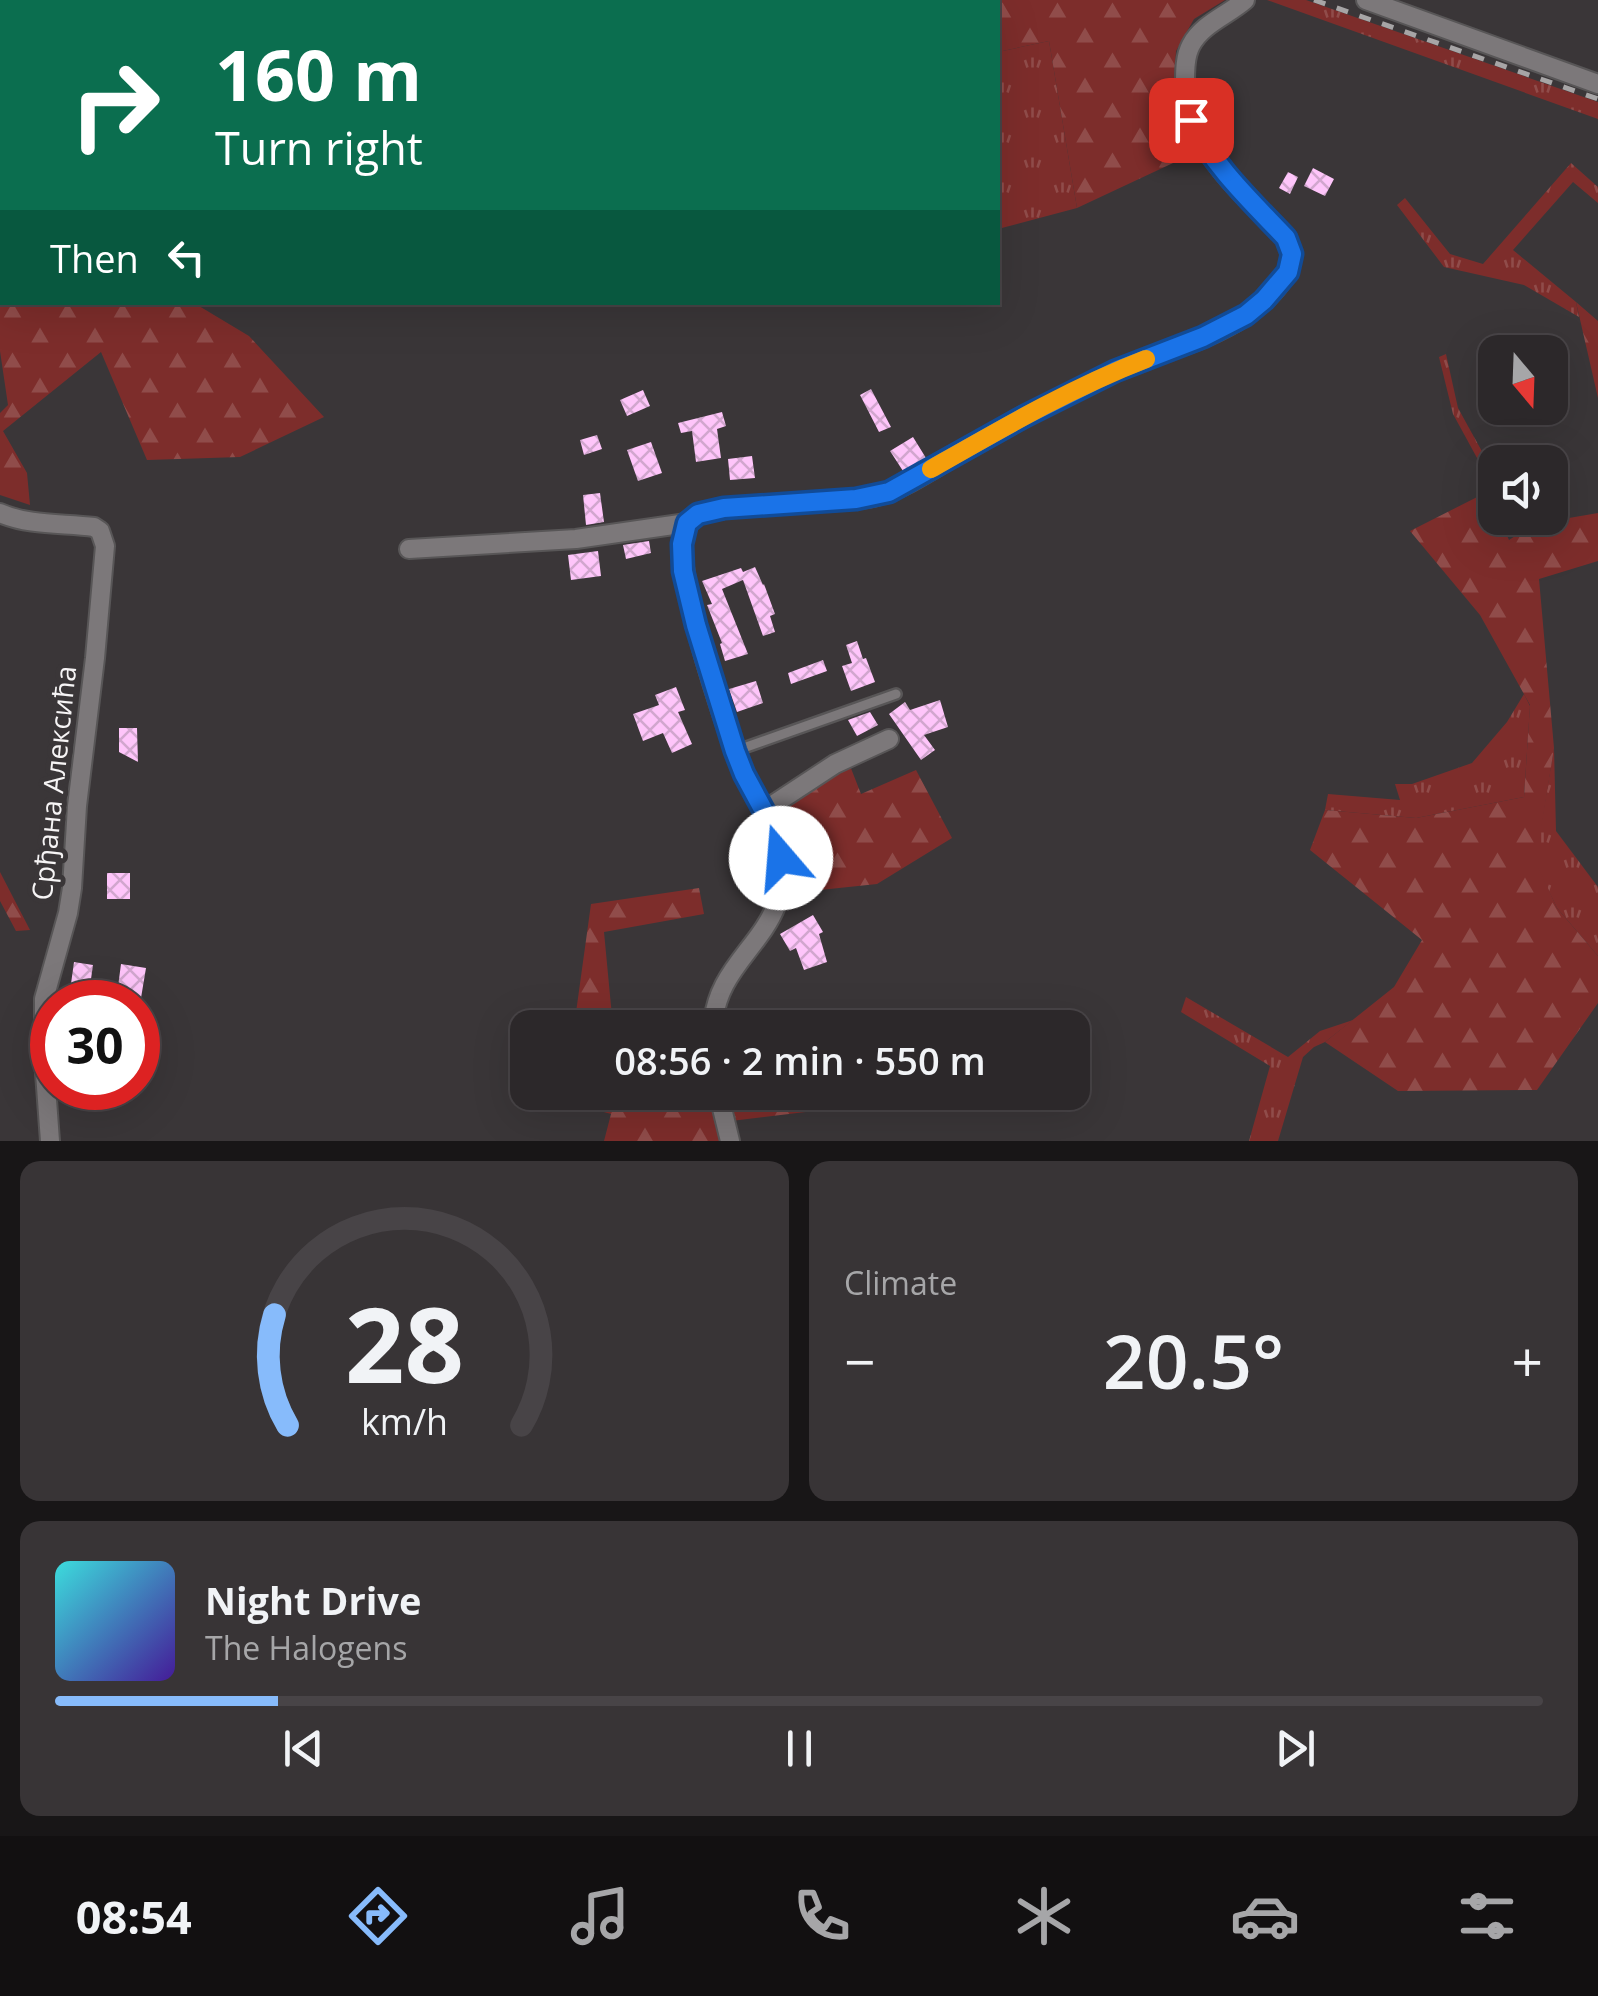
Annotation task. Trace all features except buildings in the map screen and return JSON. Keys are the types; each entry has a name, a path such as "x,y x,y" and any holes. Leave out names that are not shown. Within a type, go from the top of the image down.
{"street":[{"path":"409,548 576,539 687,523 698,514 724,508 856,499 889,492 1115,371 1228,326 1264,300 1292,262 1286,238 1200,141 1186,104 1189,48 1198,34 1245,0"},
{"path":"1366,0 1598,84"},
{"name":"Срђана Алексића","path":"0,513 54,525 94,528 100,531 105,546 72,888 44,999 50,1141"},
{"path":"687,523 682,544 688,594 735,751 765,810 781,858 779,902 758,939 721,987 715,1010"},
{"path":"765,810 852,755 889,738"},
{"path":"722,1110 730,1141"}],"lane":[{"path":"735,751 896,694"}],"green space":[{"path":"1000,0 1225,0 1194,19 1176,51 1174,82 1182,117 1203,149 1077,208 1049,41 1000,52"},
{"path":"1267,0 1306,0 1598,102 1598,119"},
{"path":"1049,41 1077,208 1000,228 1000,52"},
{"path":"1571,163 1598,187 1598,203 1573,182 1513,250 1576,302 1579,317 1524,285 1444,267 1397,205 1405,198 1450,254 1483,264"},
{"path":"1576,302 1598,321 1598,398"},
{"path":"0,305 197,305 249,336 324,417 240,457 147,460 101,352 3,431 27,473 30,505 0,495 0,413 8,405 0,351"},
{"path":"1446,354 1458,408 1478,445 1478,460 1453,414 1439,357"},
{"path":"1478,497 1478,535 1507,535 1509,540 1517,535 1568,535 1568,518 1598,513 1598,561 1539,579 1554,748 1536,862 1557,908 1598,956 1598,1003 1537,1090 1398,1091 1325,1042 1394,987 1422,940 1310,850 1325,810 1416,818 1524,797 1530,705 1480,615 1410,531"},
{"path":"1524,694 1530,706 1524,797 1416,818 1325,810 1328,794 1400,800 1395,784 1412,784 1472,763 1507,722"},
{"path":"1554,748 1556,831 1598,887 1598,956 1557,908 1535,862"},
{"path":"845,753 861,794 916,770 952,838 877,884 820,890 771,886 774,875 767,821"},
{"path":"0,872 30,930 16,931 0,901"},
{"path":"699,888 704,914 604,932 611,1010 576,1010 591,904"},
{"path":"1186,997 1288,1057 1320,1031 1353,1020 1303,1057 1278,1141 1249,1141 1270,1066 1181,1012"},
{"path":"597,1110 822,1110 731,1121 736,1141 604,1141 611,1114"}],"railway":[{"path":"1314,0 1598,99"}],"slow traffic":[{"path":"931,469 1025,416 1146,359"}],"route":[{"path":"781,858 765,810 735,751 696,625 683,571 682,544 687,523 698,514 724,508 856,499 889,492 1115,371 1203,337 1246,315 1288,272 1292,262 1290,246 1220,168 1200,141 1191,120"}]}
